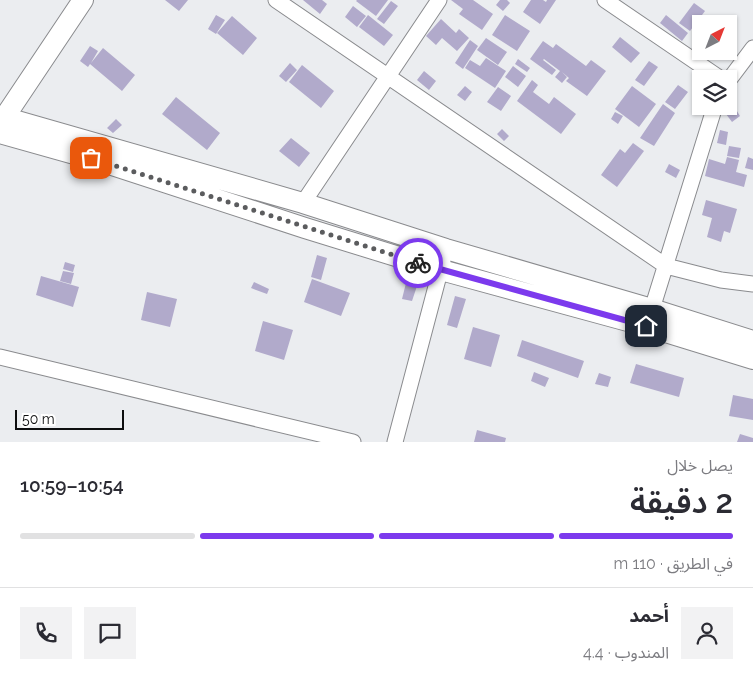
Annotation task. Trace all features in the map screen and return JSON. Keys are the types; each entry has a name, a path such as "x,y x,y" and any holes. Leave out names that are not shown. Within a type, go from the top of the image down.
{"main road":[{"path":"1,122 83,0"},
{"path":"1,122 303,203 446,249 652,309 753,341"},
{"path":"1,122 106,163 296,225 441,270 646,326 753,359"}],"street":[{"path":"276,0 666,266 721,280 753,284"},
{"path":"303,203 439,0"},
{"path":"605,0 708,70"},
{"path":"736,70 753,48"},
{"path":"652,309 712,115"},
{"path":"395,442 446,249"},
{"path":"0,357 353,442"}],"building":[{"path":"165,0 188,0 179,11"},
{"path":"303,0 322,0 327,4 320,14"},
{"path":"357,0 388,0 376,16"},
{"path":"451,0 473,0 493,14 482,30 459,14 463,9"},
{"path":"500,0 507,0 510,3 503,11 496,5"},
{"path":"531,0 543,0 546,2 547,0 556,0 540,24 523,12"},
{"path":"391,1 398,6 384,24 377,19"},
{"path":"694,3 705,11 702,15 692,15 692,28 690,31 679,23"},
{"path":"353,6 366,16 357,27 345,17"},
{"path":"216,15 225,20 216,34 208,29"},
{"path":"368,15 393,35 384,46 359,27"},
{"path":"505,15 530,31 517,51 492,35"},
{"path":"666,15 688,33 682,41 660,23"},
{"path":"232,16 257,38 243,55 217,33"},
{"path":"441,19 456,33 459,29 469,38 457,51 442,38 436,45 426,36"},
{"path":"620,37 640,53 631,63 612,47"},
{"path":"486,38 507,52 498,65 477,50"},
{"path":"470,40 478,46 463,69 455,63"},
{"path":"543,41 553,48 556,44 586,66 591,60 606,71 587,96 566,81 569,78 562,72 567,77 562,83 555,77 560,71 544,59 556,70 552,75 530,59"},
{"path":"90,46 98,51 91,63 103,48 135,75 122,91 90,64 88,67 80,61"},
{"path":"486,58 506,71 495,88 465,68 470,60 480,66"},
{"path":"518,59 530,68 527,72 515,64"},
{"path":"649,61 658,67 644,86 635,80"},
{"path":"290,63 297,70 286,82 279,76"},
{"path":"302,65 334,91 321,108 289,82"},
{"path":"513,66 526,76 518,87 505,77"},
{"path":"424,71 436,81 429,90 417,80"},
{"path":"532,80 538,85 533,92 549,104 554,97 576,114 561,134 517,101"},
{"path":"678,85 688,92 675,109 665,102"},
{"path":"465,86 472,92 465,101 457,95"},
{"path":"632,86 656,104 639,127 615,109"},
{"path":"498,87 511,96 501,111 487,102"},
{"path":"176,97 220,133 207,150 162,114"},
{"path":"663,104 675,113 654,146 640,138"},
{"path":"737,111 740,116 732,122 727,115 737,115"},
{"path":"615,112 623,116 618,124 611,119"},
{"path":"116,119 122,125 113,133 107,128"},
{"path":"502,129 509,136 504,141 497,134"},
{"path":"720,130 728,132 726,145 717,143"},
{"path":"291,138 310,153 299,167 279,151"},
{"path":"633,143 644,151 617,187 601,175 620,149 625,153"},
{"path":"729,146 741,148 739,158 727,156"},
{"path":"727,157 739,160 736,172 747,175 744,187 705,176 709,159 725,164"},
{"path":"748,157 753,159 753,170 745,168"},
{"path":"669,164 680,170 676,178 665,172"},
{"path":"706,200 737,209 730,233 724,231 721,242 707,237 712,218 702,215"},
{"path":"317,255 327,258 321,280 311,277"},
{"path":"65,262 75,265 73,272 63,269"},
{"path":"63,271 74,273 71,284 60,281"},
{"path":"41,276 79,287 73,307 36,295"},
{"path":"312,279 350,293 341,316 304,302"},
{"path":"254,282 269,289 267,294 251,288"},
{"path":"406,283 417,286 412,301 402,299"},
{"path":"147,292 177,299 170,327 141,320"},
{"path":"455,296 466,299 457,328 447,325"},
{"path":"263,321 293,330 284,360 255,351"},
{"path":"473,327 500,335 491,367 464,359"},
{"path":"522,340 584,361 578,378 517,356"},
{"path":"636,364 684,378 679,397 630,383"},
{"path":"534,372 549,378 545,387 531,381"},
{"path":"599,373 611,377 608,387 595,384"},
{"path":"733,395 753,399 753,420 729,416"},
{"path":"477,430 506,438 505,442 474,442"},
{"path":"740,434 753,438 753,442 737,442"}],"way so far":[{"path":"91,158 418,263"}],"route":[{"path":"418,263 646,326"}]}
